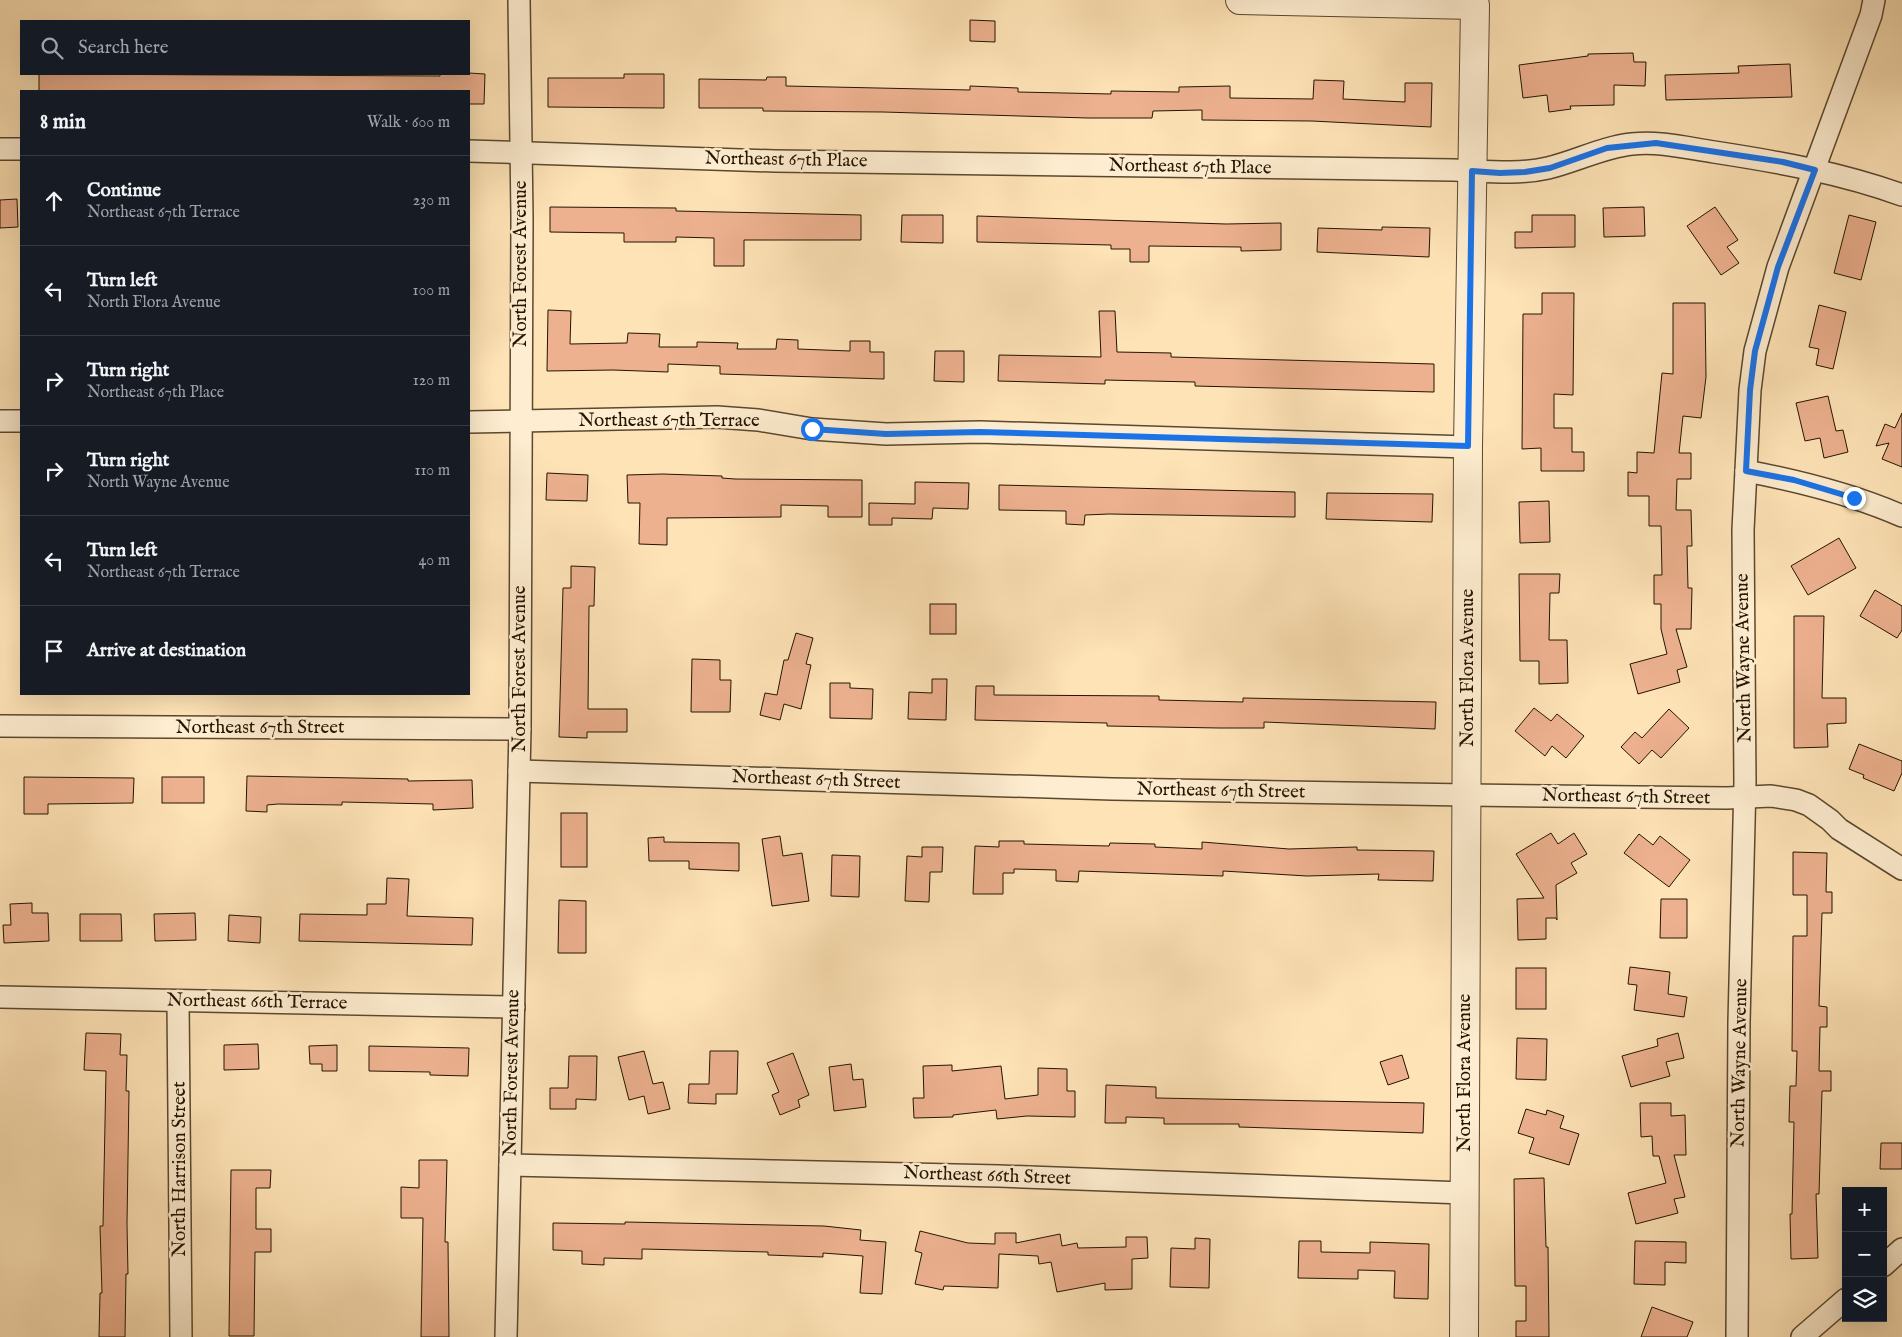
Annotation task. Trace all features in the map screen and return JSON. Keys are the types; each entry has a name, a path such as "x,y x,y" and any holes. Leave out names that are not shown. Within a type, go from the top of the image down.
{"street":[{"name":"North Forest Avenue","path":"506,1337 520,730 521,153 519,0"},
{"path":"1240,0 1480,2"},
{"name":"North Wayne Avenue","path":"1737,1337 1739,1022 1745,798 1743,530 1750,390 1755,351 1778,267 1871,15 1874,0"},
{"name":"North Flora Avenue","path":"1464,1337 1468,796 1468,446 1472,171 1480,2"},
{"name":"Northeast 67th Place","path":"470,151 775,161 1472,171 1500,173 1550,168 1607,148 1656,143 1783,162 1866,182 1902,195"},
{"path":"0,149 20,149"},
{"name":"Northeast 67th Terrace","path":"470,422 717,417 758,420 812,429 886,434 980,432 1468,446"},
{"path":"0,421 20,421"},
{"path":"1746,471 1794,480 1829,490 1902,516"},
{"name":"Northeast 67th Street","path":"0,726 520,730"},
{"name":"Northeast 67th Street","path":"519,771 1112,789 1468,796 1745,798 1771,796 1796,800 1809,805 1839,829 1902,869"},
{"name":"Northeast 66th Terrace","path":"0,997 514,1007"},
{"name":"North Harrison Street","path":"178,1000 181,1337"},
{"name":"Northeast 66th Street","path":"510,1165 999,1176 1464,1193"},
{"path":"1887,1262 1902,1249"},
{"path":"1802,1337 1842,1302"}],"building":[{"path":"970,20 995,21 995,42 970,41"},
{"path":"1633,53 1634,62 1646,62 1645,86 1614,85 1614,105 1570,106 1571,109 1549,112 1547,95 1523,98 1519,65 1588,56 1588,54"},
{"path":"1790,64 1792,97 1666,100 1665,75 1739,73 1738,66"},
{"path":"470,73 485,74 484,104 470,104 470,90 39,90 39,75 470,75"},
{"path":"624,74 664,74 664,108 548,107 548,78 624,78"},
{"path":"767,77 786,77 786,86 970,90 970,86 1018,88 1018,92 1111,94 1111,91 1179,92 1179,87 1230,86 1230,98 1313,99 1314,80 1344,81 1343,99 1405,102 1405,83 1432,83 1431,127 1312,121 1202,120 1202,110 1153,111 1152,118 1088,118 883,112 763,111 763,108 699,108 699,79 766,80"},
{"path":"17,199 18,227 0,228 0,200"},
{"path":"550,207 676,208 676,211 861,215 861,240 744,240 744,266 714,266 714,238 676,237 676,242 624,242 624,233 550,232"},
{"path":"1644,207 1645,236 1604,237 1603,208"},
{"path":"1715,207 1738,240 1727,247 1739,263 1721,275 1687,226"},
{"path":"902,215 943,215 943,243 901,242"},
{"path":"1532,215 1575,215 1575,247 1515,248 1515,232 1532,232"},
{"path":"1849,215 1876,222 1861,280 1834,273"},
{"path":"977,216 1226,224 1281,223 1281,250 1241,251 1241,247 1149,246 1149,262 1130,262 1130,249 1111,249 1111,245 977,242"},
{"path":"1382,227 1430,228 1429,257 1317,252 1318,228 1382,230"},
{"path":"1542,293 1574,293 1573,395 1554,394 1554,428 1572,428 1572,452 1584,452 1584,471 1541,471 1541,448 1522,449 1523,314 1542,314"},
{"path":"1673,303 1705,303 1706,377 1701,418 1683,416 1679,453 1691,453 1691,479 1677,479 1676,510 1691,510 1692,546 1687,546 1688,588 1692,588 1691,629 1676,629 1687,667 1677,670 1680,682 1638,694 1630,664 1667,654 1661,629 1661,604 1654,604 1654,575 1662,575 1661,526 1649,526 1649,496 1628,496 1628,472 1637,473 1637,452 1654,453 1662,373 1673,374"},
{"path":"1819,305 1846,312 1833,369 1816,365 1819,349 1809,347"},
{"path":"548,310 571,311 570,344 627,343 628,333 660,334 659,347 697,347 697,342 738,343 737,349 776,349 777,339 798,340 798,349 850,351 850,341 870,341 870,352 884,352 884,379 720,374 720,366 668,364 668,372 613,370 547,371"},
{"path":"1099,311 1115,311 1117,352 1171,353 1171,357 1434,364 1434,392 1195,386 1195,382 1105,380 1105,384 998,381 999,355 1101,357"},
{"path":"935,351 964,351 964,382 934,381"},
{"path":"1828,396 1836,431 1843,430 1848,452 1824,458 1820,438 1805,441 1796,403"},
{"path":"1902,413 1902,467 1882,459 1889,443 1876,446 1885,424 1895,428"},
{"path":"547,473 588,475 587,501 546,500"},
{"path":"627,475 722,476 722,478 735,479 862,480 862,517 828,517 828,506 781,505 781,517 667,518 667,545 639,544 640,503 628,503"},
{"path":"915,482 969,483 968,509 933,508 932,519 892,518 892,525 869,525 869,503 915,504"},
{"path":"999,485 1295,492 1295,517 1109,514 1085,515 1084,525 1066,524 1066,511 999,510"},
{"path":"1327,493 1433,494 1432,522 1326,519"},
{"path":"1549,501 1550,542 1520,543 1519,502"},
{"path":"1839,538 1856,568 1808,595 1791,566"},
{"path":"571,566 595,567 594,606 589,606 588,709 627,709 627,732 587,732 587,738 559,737 563,588 571,588"},
{"path":"1519,574 1560,574 1559,593 1550,593 1549,640 1567,640 1568,683 1539,684 1539,661 1520,661"},
{"path":"1875,590 1902,606 1902,630 1897,638 1860,616"},
{"path":"930,604 956,604 956,634 930,634"},
{"path":"1794,616 1824,616 1822,698 1846,698 1846,723 1827,724 1828,747 1794,748"},
{"path":"796,633 813,638 806,664 811,665 801,709 784,704 780,720 760,715 765,693 777,695 784,660 788,660"},
{"path":"692,659 720,660 720,680 731,680 730,712 691,712"},
{"path":"932,679 947,679 946,720 908,719 909,692 932,693"},
{"path":"830,683 850,683 850,688 873,689 872,719 830,718"},
{"path":"976,686 994,686 994,695 1159,696 1159,700 1243,702 1243,698 1436,702 1435,729 1264,722 1264,728 1219,728 1107,726 1107,723 975,720"},
{"path":"1534,708 1551,721 1557,714 1584,736 1566,758 1552,746 1545,756 1515,731"},
{"path":"1669,709 1689,728 1661,758 1652,750 1639,764 1621,747 1635,732 1642,738"},
{"path":"1859,744 1902,761 1902,773 1894,791 1863,778 1864,775 1849,769"},
{"path":"247,776 408,779 408,781 472,780 473,808 433,810 433,804 342,802 342,805 267,805 267,812 246,811"},
{"path":"24,777 134,778 133,803 48,804 48,814 24,814"},
{"path":"162,777 204,777 204,803 162,803"},
{"path":"561,813 587,813 587,867 561,867"},
{"path":"1551,833 1558,844 1574,833 1587,854 1571,863 1577,873 1556,885 1557,920 1556,918 1546,918 1546,939 1518,940 1517,899 1544,898 1516,854"},
{"path":"1639,834 1653,845 1660,836 1690,860 1669,887 1624,853"},
{"path":"780,836 783,856 802,853 809,901 772,906 762,839"},
{"path":"664,837 664,842 739,843 739,871 689,869 689,861 649,861 648,838"},
{"path":"999,841 1024,841 1024,844 1109,846 1110,843 1155,844 1155,847 1202,849 1202,842 1289,849 1357,847 1357,850 1434,851 1433,881 1378,880 1379,874 1307,876 1223,871 1223,876 1079,871 1078,882 1056,881 1056,870 1014,869 1014,873 1003,873 1003,894 973,894 975,846 999,847"},
{"path":"922,847 943,847 942,872 930,872 929,902 905,901 907,856 922,857"},
{"path":"1793,852 1827,853 1826,892 1832,892 1832,913 1822,913 1819,1006 1827,1007 1827,1027 1820,1027 1819,1071 1831,1071 1831,1091 1822,1091 1819,1194 1816,1194 1818,1258 1791,1259 1790,1214 1792,1214 1794,1122 1789,1122 1790,1086 1796,1086 1797,1051 1792,1051 1793,936 1807,936 1807,895 1793,895"},
{"path":"832,855 860,856 859,897 831,896"},
{"path":"387,878 409,879 407,916 473,918 472,945 299,941 300,914 367,915 367,904 386,904"},
{"path":"1661,899 1687,899 1687,938 1660,938"},
{"path":"559,900 586,901 586,953 558,953"},
{"path":"32,903 32,913 48,913 49,941 4,943 3,925 11,925 10,904"},
{"path":"195,913 196,940 155,941 154,914"},
{"path":"80,914 121,914 122,941 80,941"},
{"path":"229,915 261,917 260,943 228,941"},
{"path":"1630,967 1670,972 1668,994 1687,997 1684,1017 1634,1010 1637,985 1628,984"},
{"path":"1516,968 1546,968 1546,1009 1516,1009"},
{"path":"86,1033 121,1034 120,1055 127,1055 126,1091 129,1091 128,1274 126,1274 125,1337 99,1337 100,1293 102,1293 100,1226 103,1226 106,1071 84,1070"},
{"path":"1678,1033 1684,1058 1666,1062 1670,1076 1631,1087 1622,1056 1658,1046 1657,1039"},
{"path":"1517,1038 1547,1039 1546,1080 1516,1079"},
{"path":"258,1044 259,1069 224,1070 224,1045"},
{"path":"337,1045 337,1071 322,1071 322,1064 310,1064 309,1046"},
{"path":"369,1046 469,1048 468,1076 430,1075 430,1072 369,1071"},
{"path":"644,1051 653,1084 663,1082 670,1109 648,1114 644,1096 629,1100 618,1057"},
{"path":"710,1051 738,1051 737,1094 716,1094 716,1104 688,1103 689,1084 709,1084"},
{"path":"793,1053 809,1095 798,1100 800,1107 780,1115 772,1095 779,1092 767,1063"},
{"path":"1402,1055 1409,1078 1388,1085 1380,1062"},
{"path":"569,1056 597,1056 596,1100 576,1099 576,1109 550,1109 550,1088 568,1088"},
{"path":"851,1064 853,1080 863,1079 866,1107 834,1111 829,1067"},
{"path":"952,1065 952,1071 1001,1066 1005,1099 1038,1095 1038,1068 1067,1069 1067,1091 1075,1091 1075,1117 1027,1116 997,1119 996,1110 953,1115 953,1117 914,1118 913,1098 924,1098 923,1066"},
{"path":"1106,1085 1156,1087 1156,1098 1424,1103 1423,1133 1239,1127 1239,1124 1164,1124 1164,1118 1126,1117 1126,1123 1105,1123"},
{"path":"1640,1103 1671,1103 1671,1116 1685,1115 1686,1155 1674,1155 1685,1197 1674,1199 1678,1213 1636,1224 1628,1193 1666,1183 1659,1156 1653,1156 1652,1136 1641,1137"},
{"path":"1526,1109 1546,1115 1547,1110 1564,1116 1560,1128 1579,1134 1569,1165 1529,1153 1534,1138 1518,1133"},
{"path":"1881,1143 1902,1143 1902,1169 1880,1169"},
{"path":"419,1160 447,1160 445,1242 448,1242 449,1337 421,1337 423,1218 401,1218 401,1187 419,1188"},
{"path":"231,1170 271,1170 270,1188 256,1188 256,1229 271,1229 271,1252 255,1252 254,1336 229,1336"},
{"path":"1544,1178 1546,1247 1548,1247 1549,1337 1516,1337 1516,1321 1526,1321 1526,1286 1515,1286 1514,1179"},
{"path":"625,1222 824,1226 861,1230 860,1240 886,1242 882,1294 860,1293 863,1256 823,1253 823,1257 768,1255 768,1252 642,1249 642,1259 604,1258 604,1265 582,1264 582,1251 553,1250 553,1223 625,1224"},
{"path":"920,1231 968,1243 995,1244 995,1233 1016,1233 1016,1243 1060,1234 1062,1246 1077,1243 1078,1248 1126,1247 1126,1237 1147,1237 1148,1258 1132,1259 1132,1289 1105,1290 1105,1283 1057,1292 1051,1262 1039,1264 1038,1256 999,1254 998,1288 944,1286 943,1290 915,1284 922,1253 915,1251"},
{"path":"1195,1238 1210,1239 1209,1288 1170,1287 1171,1248 1195,1249"},
{"path":"1299,1241 1321,1241 1321,1252 1370,1253 1370,1242 1429,1244 1428,1299 1394,1298 1395,1271 1358,1270 1358,1279 1298,1278"},
{"path":"1635,1241 1686,1242 1686,1263 1665,1262 1665,1285 1634,1284"},
{"path":"1652,1307 1693,1322 1687,1337 1641,1337"}],"route":[{"path":"812,429 886,434 980,432 1468,446 1472,171 1525,172 1550,168 1607,148 1631,144 1656,143 1783,162 1815,170 1778,267 1755,351 1750,390 1746,471 1794,480 1854,498"}]}
